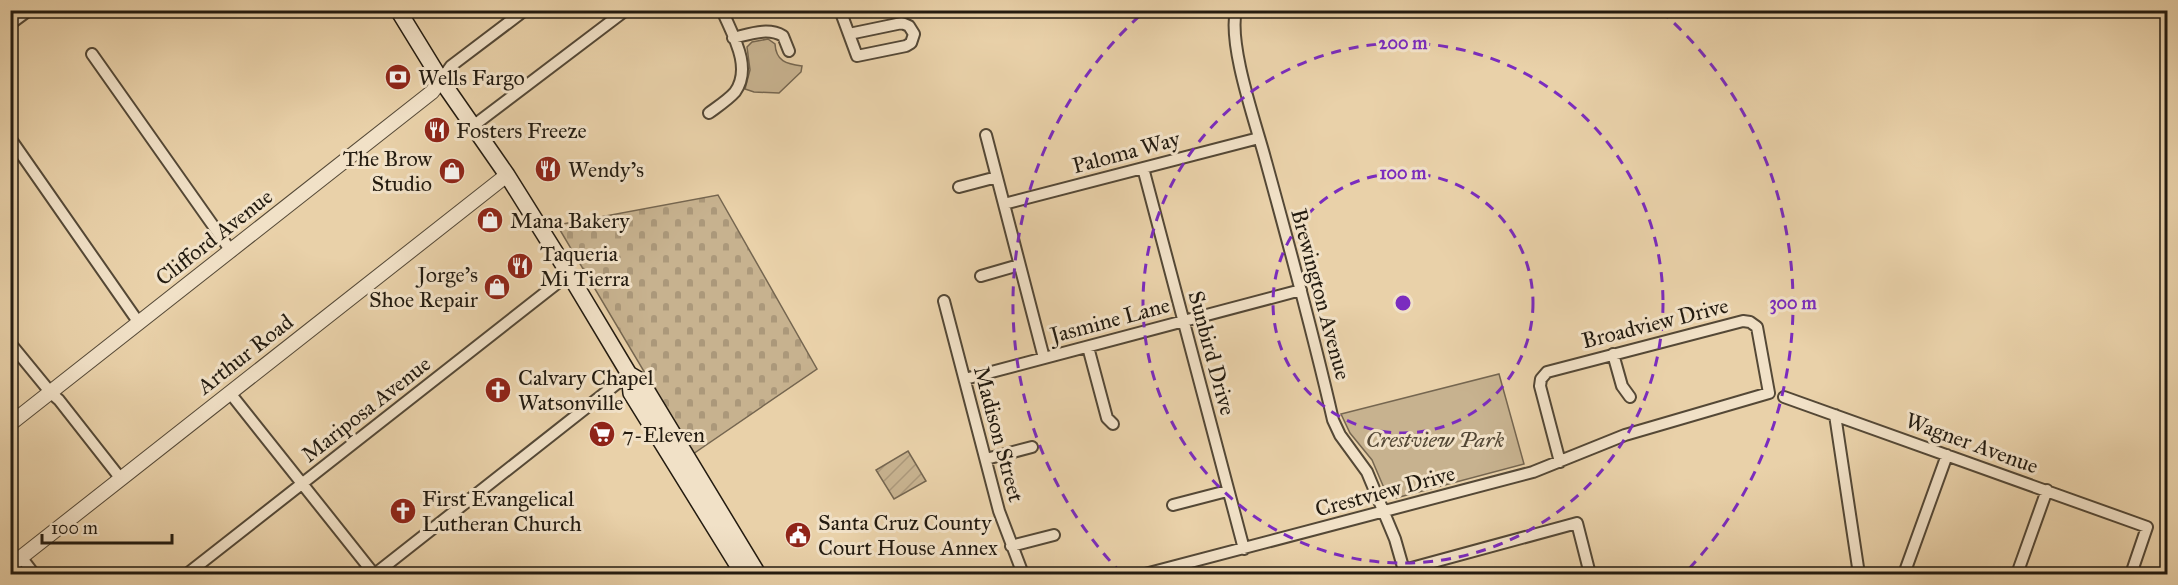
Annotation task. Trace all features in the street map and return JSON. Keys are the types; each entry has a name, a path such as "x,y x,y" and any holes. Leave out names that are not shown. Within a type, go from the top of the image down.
{"main road":[{"path":"398,10 441,80 507,175 569,274 628,374 631,393 743,574"},
{"path":"628,374 641,381 758,574"}],"street":[{"path":"10,24 28,10"},
{"path":"441,80 451,66 525,10"},
{"path":"473,126 626,10"},
{"path":"709,113 732,95 740,81 742,62 723,10"},
{"path":"840,10 857,57 906,46 914,37 911,28 902,23 849,34"},
{"name":"Brewington Avenue","path":"1236,10 1233,23 1237,49 1333,420 1340,435 1364,465 1398,548 1404,572"},
{"path":"733,38 762,32 776,32 783,36 789,51"},
{"path":"92,54 231,251"},
{"name":"Clifford Avenue","path":"10,424 432,92 441,80"},
{"path":"986,135 1044,358"},
{"path":"10,138 140,323"},
{"name":"Paloma Way","path":"1004,204 1259,138"},
{"name":"Sunbird Drive","path":"1143,168 1227,492 1244,549"},
{"name":"Arthur Road","path":"16,562 507,175"},
{"path":"959,187 997,177"},
{"path":"981,276 1019,265"},
{"name":"Mariposa Avenue","path":"187,574 569,274"},
{"name":"Jasmine Lane","path":"965,379 1301,290"},
{"name":"Madison Street","path":"944,301 999,511 1023,574"},
{"name":"Broadview Drive","path":"1560,462 1540,379 1551,370 1743,321 1756,321 1769,393"},
{"path":"10,343 59,400 121,479"},
{"path":"1088,347 1107,418 1113,424"},
{"path":"1613,354 1622,386 1630,397"},
{"path":"230,393 374,574 628,374"},
{"name":"Crestview Drive","path":"1145,574 1513,477 1560,462 1625,435 1769,393"},
{"name":"Wagner Avenue","path":"1784,396 2147,527 2131,574"},
{"path":"1835,415 1859,574"},
{"path":"986,459 1032,447"},
{"path":"1904,574 1947,454"},
{"path":"2017,574 2047,490"},
{"path":"1173,505 1227,492"},
{"path":"1404,572 1577,523 1590,574"},
{"path":"1011,546 1054,536"},
{"path":"16,562 34,574"}],"green space":[{"path":"768,39 775,44 777,54 783,61 802,66 801,72 779,93 754,92 745,89 750,70 747,47 752,42"},
{"path":"718,195 817,369 693,454 557,225"},
{"name":"Crestview Park","path":"1499,374 1524,464 1396,498 1387,495 1372,460 1350,433 1341,414"},
{"path":"908,451 926,481 894,499 876,470"}],"place":[{"name":"Wells Fargo","path":"398,77"},
{"name":"Fosters Freeze","path":"437,130"},
{"name":"Wendy's","path":"548,169"},
{"name":"The Brow Studio","path":"452,171"},
{"name":"Mana Bakery","path":"490,220"},
{"name":"Taqueria Mi Tierra","path":"520,266"},
{"name":"Jorge's Shoe Repair","path":"497,287"},
{"name":"Calvary Chapel Watsonville","path":"498,390"},
{"name":"7-Eleven","path":"602,434"},
{"name":"First Evangelical Lutheran Church","path":"403,511"},
{"name":"Santa Cruz County Court House Annex","path":"798,535"}]}
